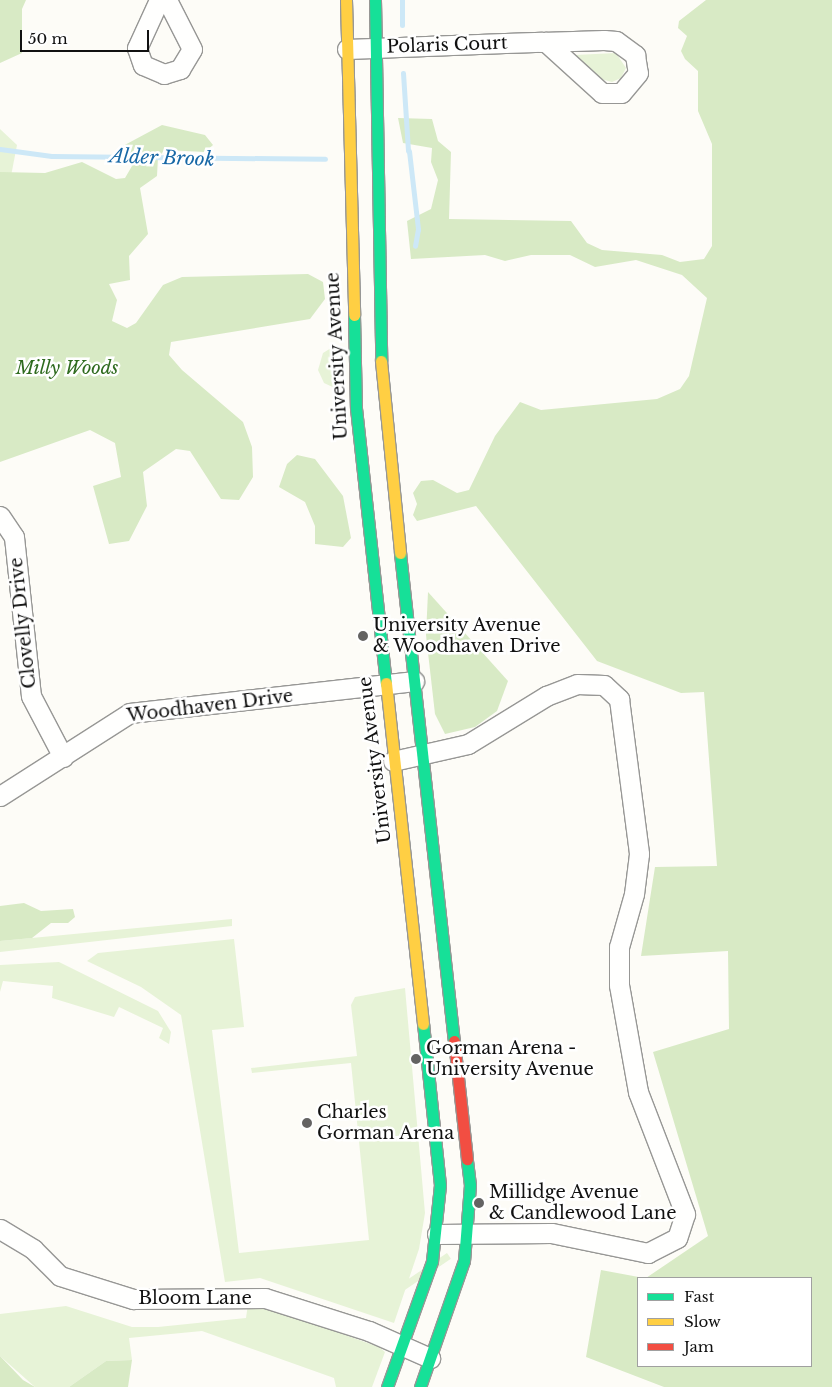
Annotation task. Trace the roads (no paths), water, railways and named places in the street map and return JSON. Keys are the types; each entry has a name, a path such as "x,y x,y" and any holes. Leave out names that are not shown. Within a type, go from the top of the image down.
{"main road":[{"name":"University Avenue","path":"346,0 351,327 383,684 437,1140 437,1234 403,1346 387,1387"},
{"path":"375,0 380,356 414,681 425,755 469,1166 468,1237 458,1283 420,1387"}],"street":[{"path":"159,0 137,48 143,65 164,74 180,69 192,49 167,0"},
{"name":"Polaris Court","path":"348,49 546,42 623,43 635,55 638,73 621,93 602,93 546,42"},
{"name":"Clovelly Drive","path":"0,516 14,537 31,696 63,757"},
{"name":"Woodhaven Drive","path":"0,796 130,714 414,681"},
{"path":"393,761 425,755 481,738 571,685 598,683 619,699 639,854 634,894 619,947 619,985 638,1092 685,1214 677,1238 648,1254 551,1233 468,1237 437,1234"},
{"name":"Bloom Lane","path":"0,1229 33,1250 60,1276 133,1299 265,1298 403,1346 430,1358"}],"waterway":[{"name":"Alder Brook","path":"402,0 402,25"},
{"name":"Alder Brook","path":"403,73 408,151"},
{"name":"Alder Brook","path":"0,149 52,156 325,159"},
{"path":"409,151 418,229 415,246"}],"place":[{"name":"University Avenue & Woodhaven Drive","path":"363,636"},
{"name":"Gorman Arena - University Avenue","path":"416,1059"},
{"name":"Charles Gorman Arena","path":"307,1123"},
{"name":"Millidge Avenue & Candlewood Lane","path":"479,1203"}],"park label":[{"name":"Milly Woods","path":"67,368"}]}
